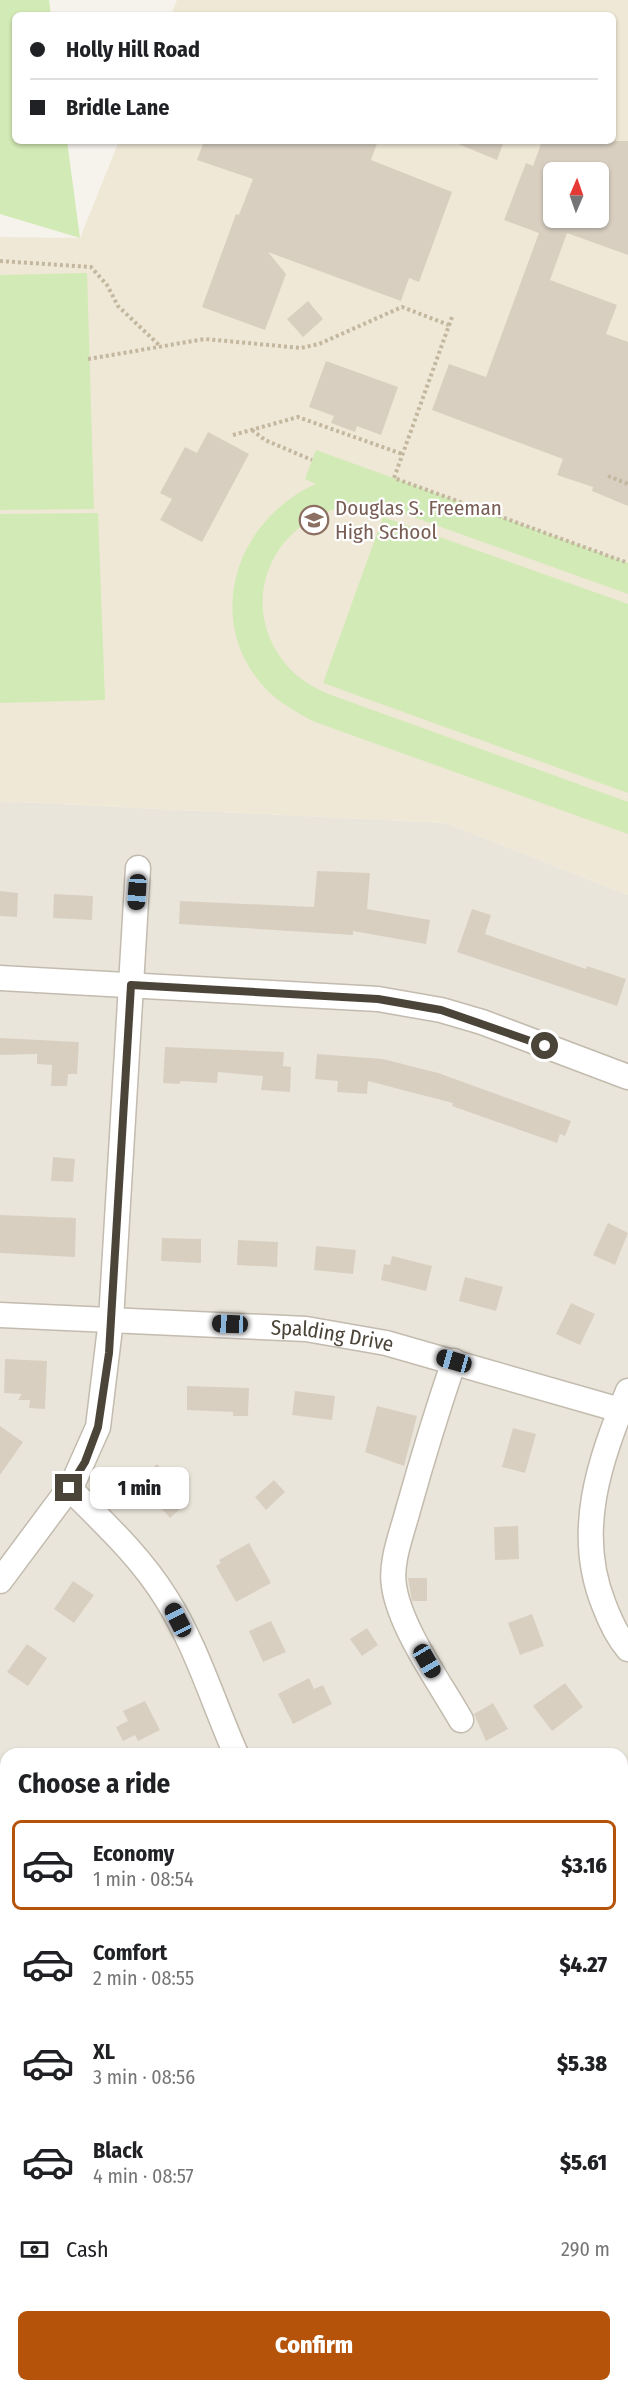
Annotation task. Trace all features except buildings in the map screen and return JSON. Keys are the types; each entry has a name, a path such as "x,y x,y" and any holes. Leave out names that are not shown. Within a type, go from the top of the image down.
{"street":[{"path":"0,1581 69,1488 85,1462 98,1427 111,1320 138,868"},
{"path":"0,978 378,999 441,1010 482,1022 628,1077"},
{"name":"Spalding Drive","path":"0,1316 306,1329 386,1343 624,1400"},
{"path":"454,1361 433,1420 403,1528 394,1564 394,1585 405,1621 461,1720"},
{"path":"624,1400 599,1464 592,1497 590,1533 598,1590 612,1625 628,1649"},
{"path":"69,1488 121,1540 168,1600 189,1641 234,1748"}],"path":[{"path":"0,261 91,267 102,279 118,306 160,347"},
{"path":"88,359 205,339 301,348 319,344 402,307 449,325"},
{"path":"452,317 394,478 628,563"},
{"path":"233,435 298,417 402,454"},
{"path":"251,430 265,440 312,460"},
{"path":"608,476 628,484"}],"shaded area":[{"name":"Douglas S. Freeman High School","path":"177,0 628,0 628,895 446,823 0,801 0,237 80,238 118,144 616,144 616,12 172,12"},
{"path":"0,801 446,823 628,895 628,1748 0,1748"}],"green space":[{"path":"0,0 49,0 51,12 12,12 12,144 67,144 80,238 0,214"},
{"path":"87,273 94,509 0,510 0,275"},
{"path":"316,450 628,563 628,594 391,509 355,506 323,513 297,530 277,553 265,581 263,611 271,642 292,671 310,685 331,695 628,802 628,834 315,722 279,701 269,692 248,665 236,636 232,606 236,576 247,548 264,522 288,501 316,484 305,479"},
{"path":"98,513 105,700 0,703 0,514"},
{"path":"383,517 628,604 628,793 323,683"}],"place":[{"name":"Douglas S. Freeman High School","path":"314,520"}],"route":[{"path":"69,1488 85,1462 98,1427 109,1353 131,985 378,999 441,1010 482,1022 545,1046"}]}
